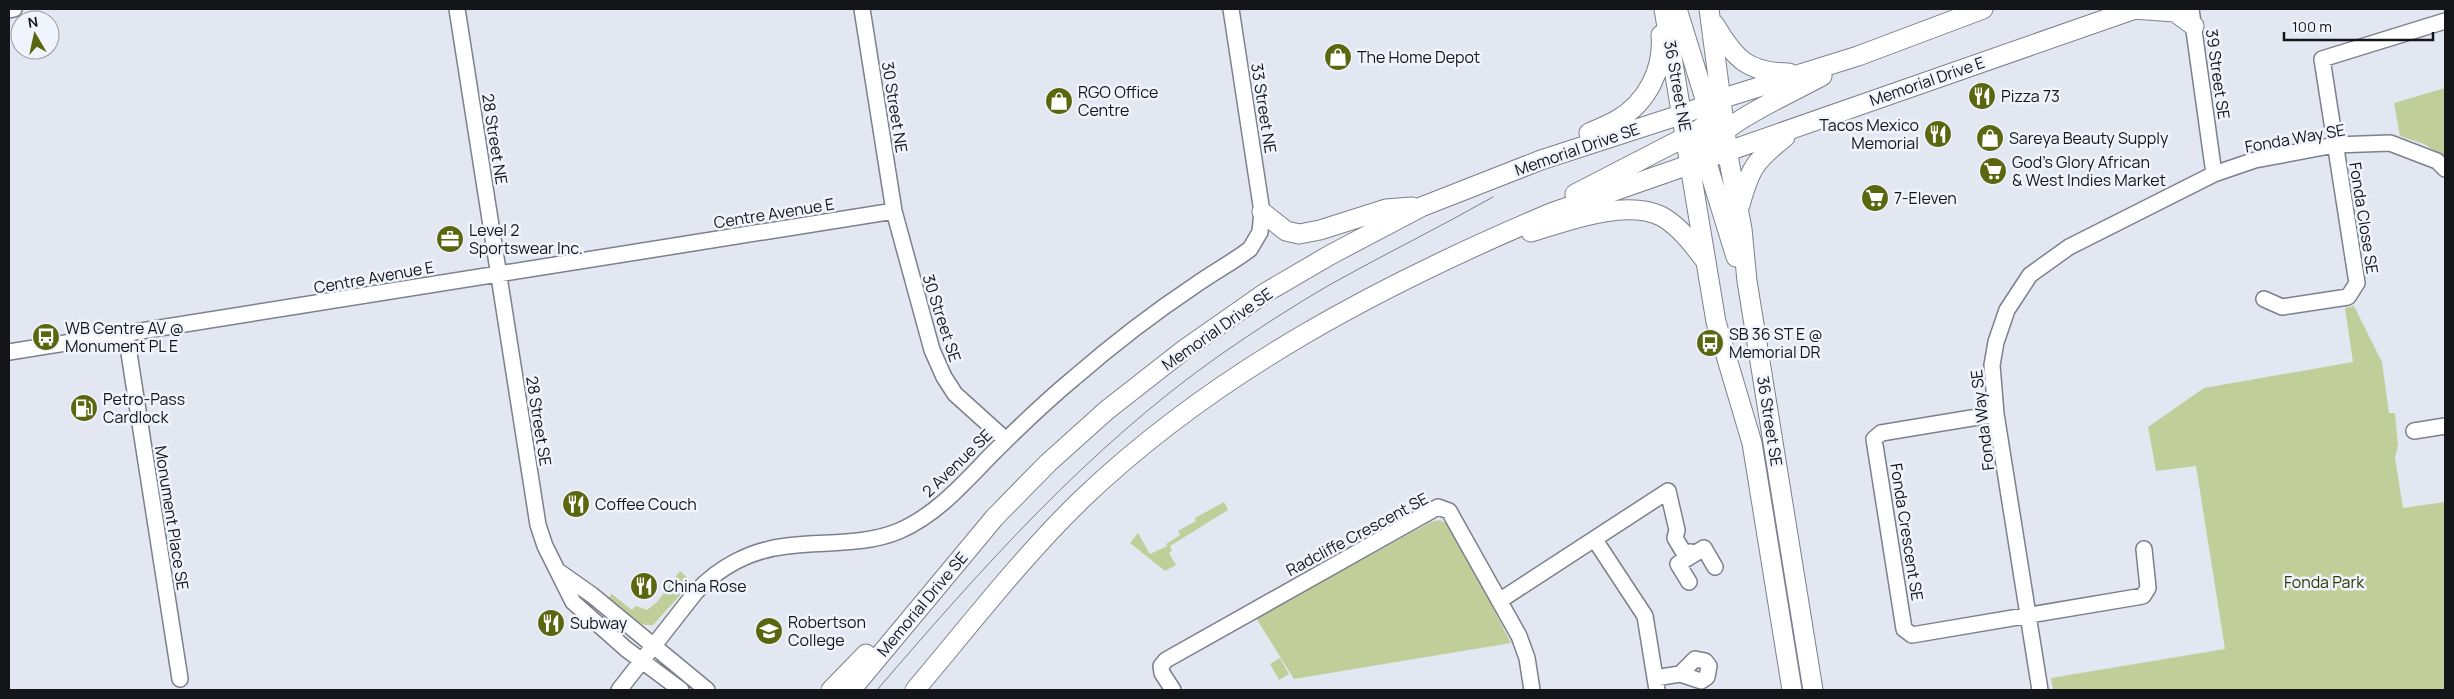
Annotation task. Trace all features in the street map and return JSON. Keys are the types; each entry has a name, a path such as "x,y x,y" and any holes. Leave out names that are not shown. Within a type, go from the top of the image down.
{"main road":[{"path":"1541,160 1566,143 1618,120 1648,91 1660,64 1662,9"},
{"name":"36 Street NE","path":"1662,9 1683,114"},
{"path":"1677,9 1738,262 1747,281"},
{"path":"1551,213 1564,199 1707,132 1803,73 1858,56 1983,9"},
{"path":"2026,46 2102,9"},
{"path":"2134,9 2174,12 2192,17"},
{"name":"Memorial Drive E","path":"1729,151 2134,9"},
{"path":"1707,132 1709,12"},
{"path":"1709,12 1732,53 1747,65 1761,71 1803,73"},
{"path":"919,687 1019,565 1084,498 1167,426 1258,362 1325,321 1478,244 1551,213 1858,56"},
{"path":"1683,114 1729,151"},
{"name":"Memorial Drive SE","path":"851,690 995,517 1048,464 1107,410 1184,349 1265,293 1330,255 1421,207 1541,160 1683,114"},
{"path":"1738,209 1751,169 1766,152 1796,128"},
{"name":"36 Street SE","path":"1707,132 1706,262 1716,322 1752,443 1792,690"},
{"name":"36 Street SE","path":"1729,151 1747,281 1812,690"},
{"path":"1262,212 1286,231 1299,234 1320,230 1386,209 1421,207"},
{"path":"1478,244 1497,243 1584,216 1618,210 1645,211 1662,217 1686,236 1706,262"},
{"path":"831,690 881,639 897,633"}],"street":[{"path":"9,10 14,9"},
{"name":"28 Street NE","path":"457,9 498,274"},
{"name":"30 Street NE","path":"862,9 894,211"},
{"name":"33 Street NE","path":"1231,9 1262,212"},
{"name":"39 Street SE","path":"2192,17 2214,174"},
{"name":"Fonda Close SE","path":"2264,299 2282,307 2348,297 2357,283 2322,59 2445,21"},
{"name":"Fonda Way SE","path":"2040,690 1996,414 1992,365 1996,342 2007,310 2030,275 2069,247 2214,174 2255,160 2335,145 2390,143 2438,161 2445,169"},
{"name":"Centre Avenue E","path":"9,352 894,211"},
{"name":"30 Street SE","path":"894,211 932,350 944,377 955,394 1006,440"},
{"name":"2 Avenue SE","path":"619,690 695,593 708,579 723,569 746,557 772,549 870,539 898,531 932,512 1006,440 1099,356 1171,302 1250,248 1260,232 1262,212"},
{"name":"28 Street SE","path":"498,274 538,525 558,571 573,602 642,662 681,690"},
{"name":"Monument Place SE","path":"126,334 180,679"},
{"name":"Fonda Crescent SE","path":"1996,414 1880,433 1874,439 1904,629 1912,635 2028,615"},
{"path":"2414,431 2445,426"},
{"path":"1499,600 1668,491 1676,530 1684,534 1692,548 1691,554"},
{"name":"Radcliffe Crescent SE","path":"1173,690 1162,673 1161,666 1166,660 1438,507 1449,511 1519,636 1527,658 1532,690"},
{"path":"1594,540 1645,616 1656,684 1680,674"},
{"path":"1690,582 1678,564 1691,554 1704,548 1715,567"},
{"path":"2028,615 2143,596 2148,588 2144,549"},
{"path":"558,571 592,595 655,645 707,690"}],"green space":[{"path":"2445,88 2445,157 2424,144 2400,136 2394,103"},
{"name":"Fonda Park","path":"2354,306 2382,362 2389,413 2395,413 2398,446 2395,458 2403,508 2445,502 2445,690 2053,690 2051,678 2225,649 2196,466 2156,471 2148,427 2204,388 2353,362 2345,308"},
{"path":"1224,502 1228,510 1170,546 1172,551 1169,553 1176,565 1165,571 1130,543 1138,533 1150,554 1167,546 1166,544 1180,535 1178,531 1196,521 1195,518"},
{"path":"1440,520 1451,526 1511,643 1294,679 1256,618 1431,522"},
{"path":"680,571 692,582 653,625 647,625 634,620 608,598 612,594 632,610 636,606 647,610 657,602"},
{"path":"1280,658 1289,674 1279,680 1270,664"}],"tram line":[{"path":"877,690 996,555 1038,512 1125,430 1172,391 1261,327 1331,284 1493,197"}],"place":[{"name":"The Home Depot","path":"1338,57"},
{"name":"Pizza 73","path":"1982,96"},
{"name":"RGO Office Centre","path":"1059,101"},
{"name":"Tacos Mexico Memorial","path":"1938,134"},
{"name":"Sareya Beauty Supply","path":"1990,138"},
{"name":"God's Glory African & West Indies Market","path":"1993,171"},
{"name":"7-Eleven","path":"1875,198"},
{"name":"Level 2 Sportswear Inc.","path":"450,239"},
{"name":"WB Centre AV @ Monument PL E","path":"46,337"},
{"name":"SB 36 ST E @ Memorial DR","path":"1710,343"},
{"name":"Petro-Pass Cardlock","path":"84,408"},
{"name":"Coffee Couch","path":"576,504"},
{"name":"China Rose","path":"644,586"},
{"name":"Subway","path":"551,623"},
{"name":"Robertson College","path":"769,631"}]}
